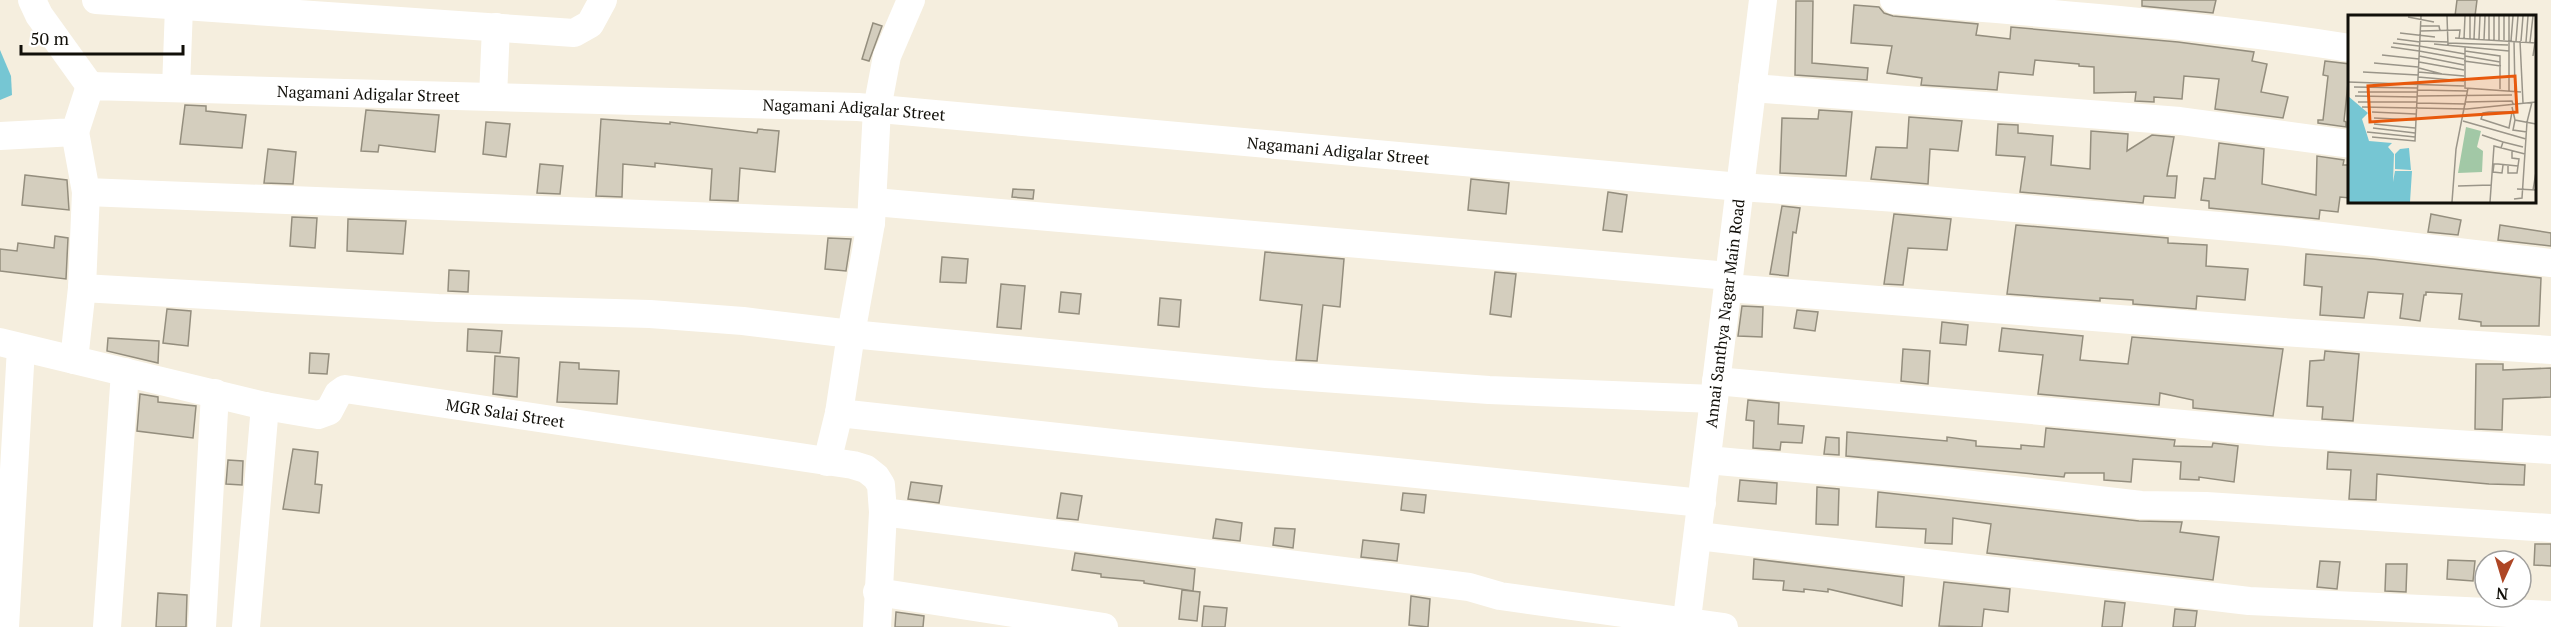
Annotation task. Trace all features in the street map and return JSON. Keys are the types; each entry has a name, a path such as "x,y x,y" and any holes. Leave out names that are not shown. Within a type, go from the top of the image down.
{"street":[{"path":"32,0 39,15 90,86 75,132 86,192 82,288 74,360"},
{"path":"96,0 179,8 574,33 590,24 603,0"},
{"path":"827,462 839,413 872,213 877,109 887,56 911,0"},
{"name":"Annai Santhya Nagar Main Road","path":"1687,625 1763,0"},
{"path":"1894,0 2297,39 2348,48"},
{"path":"176,88 179,8"},
{"path":"493,97 496,27"},
{"name":"Nagamani Adigalar Street","path":"90,86 877,109 1740,187 1925,200 2288,231 2551,263"},
{"path":"1752,88 2157,119 2348,144"},
{"path":"0,136 75,132"},
{"path":"86,192 872,213 1728,282 2283,332 2551,350"},
{"path":"82,288 438,308 650,314 743,321 851,334 1266,374 1489,390 1715,390 2270,432 2551,450"},
{"path":"4,627 11,345"},
{"name":"MGR Salai Street","path":"11,345 266,406 318,415 328,411 338,394 345,388 853,465 866,469 876,477 881,485 883,512 877,592 877,627"},
{"path":"107,627 125,372"},
{"path":"202,627 215,393"},
{"path":"246,627 266,406"},
{"path":"839,413 1702,503"},
{"path":"1707,460 1938,481 2141,505 2206,506 2551,528"},
{"path":"883,512 1469,587 1500,596 1687,625 1724,627"},
{"path":"1698,536 2249,601 2551,615"},
{"path":"877,592 1104,627"}],"water":[{"path":"0,50 11,76 12,95 0,100"}],"building":[{"path":"2142,0 2216,0 2213,13 2142,6"},
{"path":"2457,0 2477,0 2475,15 2455,15"},
{"path":"1796,1 1813,1 1812,63 1868,68 1867,80 1795,75"},
{"path":"1854,5 1879,7 1884,13 1893,16 1978,24 1976,35 2010,39 2011,27 2178,42 2254,52 2252,61 2267,64 2261,92 2288,97 2283,118 2215,109 2219,79 2184,76 2182,99 2154,97 2154,102 2135,101 2136,92 2094,93 2094,67 2035,60 2033,75 1999,72 1997,90 1921,85 1922,78 1887,73 1892,46 1851,43"},
{"path":"873,23 882,26 869,61 862,59"},
{"path":"2325,61 2348,64 2344,121 2346,127 2318,123 2318,120 2323,120 2328,76 2323,75"},
{"path":"185,105 206,106 206,111 246,115 242,148 180,144"},
{"path":"366,110 439,115 435,152 379,145 378,152 361,151"},
{"path":"1819,110 1852,112 1846,176 1780,173 1782,118 1818,119"},
{"path":"1909,117 1962,121 1958,151 1930,149 1928,184 1871,179 1876,147 1907,148"},
{"path":"601,119 670,124 670,122 757,133 758,129 779,131 775,172 740,168 738,201 710,200 712,169 655,163 655,167 623,164 622,197 596,196"},
{"path":"486,122 510,124 506,157 483,154"},
{"path":"1998,124 2018,125 2018,133 2053,136 2051,165 2090,169 2091,131 2128,134 2127,151 2152,135 2174,137 2167,176 2177,176 2175,198 2144,196 2143,203 2020,192 2025,157 1996,155"},
{"path":"2219,143 2264,149 2262,184 2316,195 2317,156 2344,160 2343,165 2348,165 2348,198 2340,197 2338,212 2320,210 2319,219 2209,208 2209,201 2201,200 2204,178 2215,179"},
{"path":"268,149 296,152 293,184 264,183"},
{"path":"540,164 563,166 560,194 537,193"},
{"path":"25,175 67,180 69,210 22,205"},
{"path":"1471,179 1509,183 1506,214 1468,210"},
{"path":"1013,189 1034,190 1033,199 1012,197"},
{"path":"1608,192 1627,195 1622,232 1603,230"},
{"path":"1782,206 1800,208 1796,233 1793,232 1788,276 1770,274"},
{"path":"1894,214 1951,219 1947,250 1908,248 1903,285 1884,284"},
{"path":"2431,214 2461,220 2458,235 2428,232"},
{"path":"292,217 317,218 315,248 290,246"},
{"path":"348,219 406,221 403,254 347,251"},
{"path":"2016,225 2168,238 2168,243 2207,245 2206,266 2248,269 2245,300 2197,296 2196,309 2133,304 2133,300 2100,298 2100,301 2007,294"},
{"path":"2500,225 2551,233 2551,246 2498,240"},
{"path":"55,236 68,238 66,279 0,271 0,249 17,251 18,243 54,248"},
{"path":"828,238 851,239 846,271 825,269"},
{"path":"1265,252 1344,259 1340,307 1323,305 1317,361 1296,360 1302,305 1260,300"},
{"path":"2306,254 2373,259 2541,278 2539,326 2481,326 2481,322 2459,319 2462,294 2426,292 2420,321 2400,318 2403,294 2368,292 2364,318 2320,315 2322,287 2304,285"},
{"path":"942,257 968,259 966,283 940,282"},
{"path":"449,270 469,271 468,292 448,291"},
{"path":"1495,272 1516,274 1511,317 1490,314"},
{"path":"1001,284 1025,286 1021,329 997,327"},
{"path":"1061,292 1081,294 1079,314 1059,312"},
{"path":"1160,298 1181,300 1179,327 1158,325"},
{"path":"1742,306 1763,307 1762,337 1738,336"},
{"path":"167,309 191,311 188,346 163,343"},
{"path":"1797,310 1818,312 1815,331 1794,328"},
{"path":"1942,322 1968,325 1966,345 1940,343"},
{"path":"2002,328 2083,336 2080,360 2128,364 2132,337 2283,349 2273,416 2193,408 2193,400 2160,393 2159,405 2038,394 2043,355 1999,351"},
{"path":"468,329 502,331 500,353 467,351"},
{"path":"108,338 159,341 158,363 107,351"},
{"path":"1903,349 1930,351 1928,384 1901,381"},
{"path":"2325,351 2359,354 2353,421 2322,419 2323,407 2307,406 2310,361 2324,360"},
{"path":"310,353 329,354 327,374 309,373"},
{"path":"495,356 519,358 517,397 493,394"},
{"path":"560,362 579,363 579,369 619,371 617,404 557,402"},
{"path":"2476,364 2503,364 2503,370 2551,368 2551,397 2503,399 2502,430 2475,429"},
{"path":"140,394 158,397 158,402 196,406 193,438 137,431"},
{"path":"1748,400 1779,403 1778,424 1804,426 1802,443 1781,442 1780,450 1753,448 1754,421 1746,420"},
{"path":"2046,428 2175,440 2174,446 2212,447 2213,443 2238,446 2234,482 2199,477 2199,480 2180,479 2181,462 2133,459 2131,482 2104,480 2104,473 2065,473 2064,477 1846,456 1847,432 1947,441 1947,437 1976,441 1976,446 2021,449 2021,445 2044,447"},
{"path":"1826,437 1839,438 1839,455 1824,454"},
{"path":"293,449 318,452 315,484 322,485 319,513 283,509"},
{"path":"2328,452 2525,465 2524,485 2377,474 2376,500 2349,499 2351,470 2327,469"},
{"path":"228,460 243,461 242,485 226,484"},
{"path":"1740,480 1777,483 1776,504 1738,501"},
{"path":"911,482 942,486 939,503 908,499"},
{"path":"1817,487 1839,489 1838,525 1816,524"},
{"path":"1878,492 2139,521 2182,522 2180,532 2219,537 2213,580 1987,553 1991,524 1953,518 1952,544 1925,543 1926,529 1876,527"},
{"path":"1061,493 1082,496 1078,520 1057,518"},
{"path":"1403,493 1426,495 1424,513 1401,510"},
{"path":"1216,519 1242,523 1240,541 1213,538"},
{"path":"1275,528 1295,529 1293,548 1273,545"},
{"path":"1363,540 1399,544 1397,561 1361,557"},
{"path":"2535,544 2551,544 2551,566 2534,565"},
{"path":"1075,553 1195,569 1193,591 1144,583 1144,581 1101,577 1101,574 1072,570"},
{"path":"1754,559 1904,577 1902,606 1828,589 1828,592 1804,589 1804,592 1783,590 1784,581 1753,579"},
{"path":"2448,560 2473,561 2473,581 2447,579"},
{"path":"2320,561 2340,562 2337,589 2317,587"},
{"path":"2386,564 2407,564 2406,592 2385,591"},
{"path":"1944,582 2010,589 2008,612 1984,609 1982,627 1939,626"},
{"path":"1182,590 1200,592 1197,621 1179,619"},
{"path":"158,593 187,595 186,627 156,627"},
{"path":"1411,596 1430,599 1428,627 1409,625"},
{"path":"2105,601 2125,603 2122,627 2102,627"},
{"path":"1204,606 1227,608 1225,627 1202,627"},
{"path":"2175,609 2197,611 2195,627 2173,627"},
{"path":"896,612 924,616 923,627 895,627"}]}
